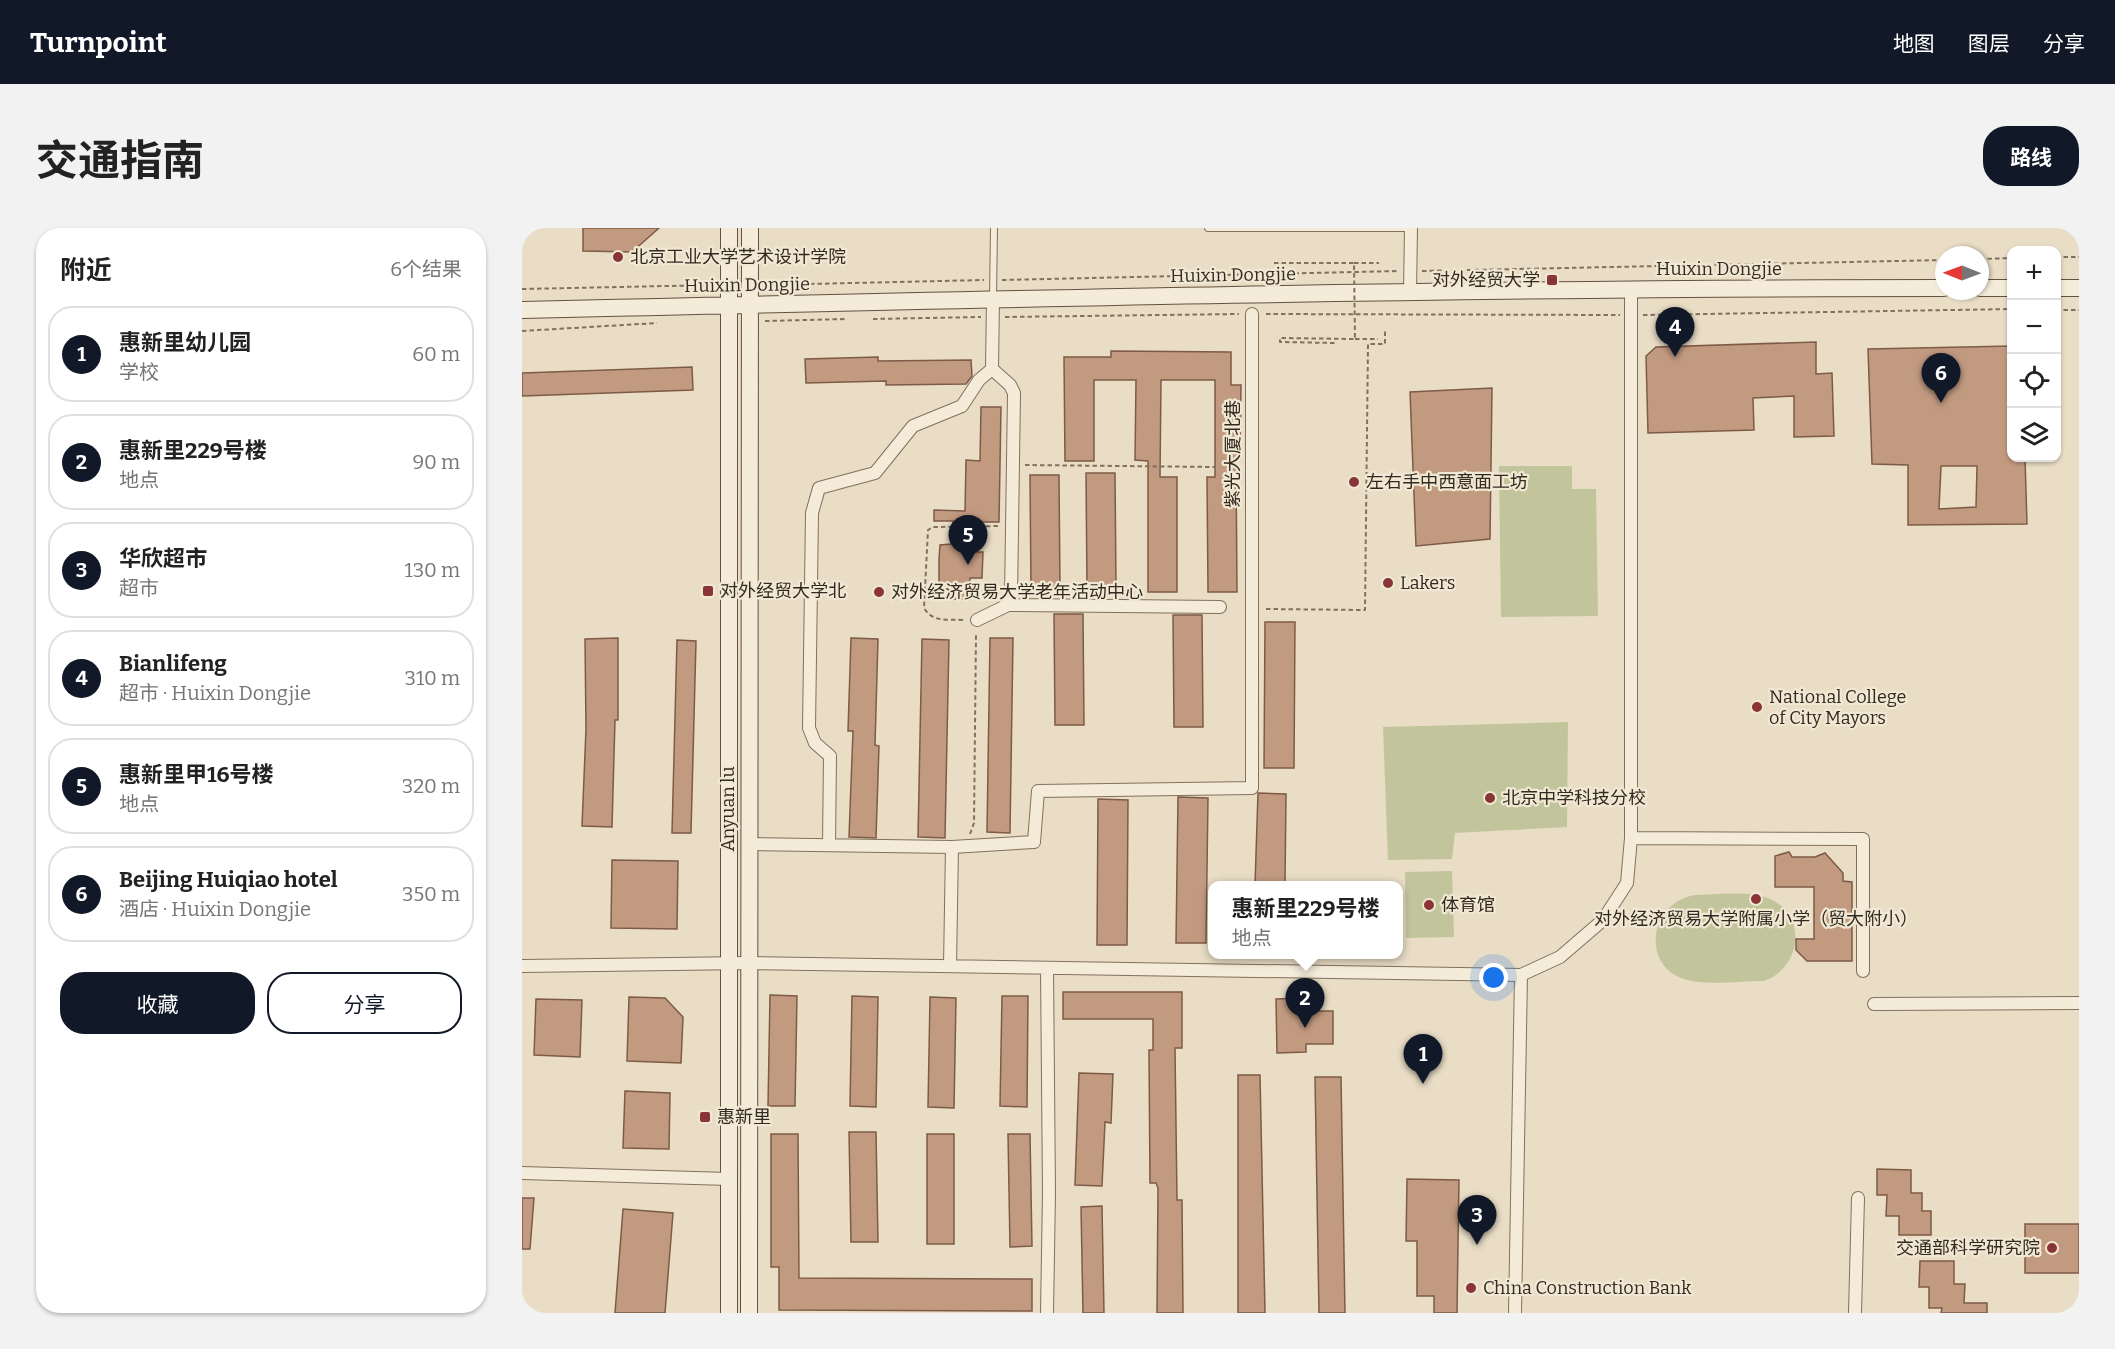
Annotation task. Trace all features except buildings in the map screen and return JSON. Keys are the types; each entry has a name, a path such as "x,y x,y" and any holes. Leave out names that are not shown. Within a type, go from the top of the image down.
{"main road":[{"name":"Anyuan lu","path":"729,228 729,1313"},
{"name":"Anyuan lu","path":"749,1313 747,963 750,228"},
{"name":"Huixin Dongjie","path":"522,310 993,298 1631,288 1935,288"},
{"path":"1989,288 2007,288"},
{"path":"2061,288 2079,288"}],"street":[{"path":"1409,228 1410,292"},
{"path":"522,966 747,963 1521,975 1560,957 1603,920 1627,883 1631,838 1631,288"},
{"path":"829,845 830,756 815,742 809,728 812,513 819,488 875,473 913,426 962,406 979,380 992,369 993,298"},
{"name":"紫光大厦北巷","path":"952,847 1034,842 1038,791 1252,788 1250,594 1252,314"},
{"path":"992,369 1010,385 1014,393 1011,598 1008,605"},
{"path":"977,620 1008,605 1220,607"},
{"path":"1631,838 1863,839 1863,971"},
{"path":"748,844 952,847 950,966"},
{"path":"1047,968 1050,1193 1047,1313"},
{"path":"1515,1313 1521,975"},
{"path":"1874,1004 2079,1003"},
{"path":"522,1173 729,1179"},
{"path":"1855,1313 1858,1198"}],"lane":[{"path":"993,298 994,228"},
{"path":"1208,228 1409,228"}],"path":[{"path":"2061,257 2079,257"},
{"path":"1989,259 2007,258"},
{"path":"750,285 1935,260"},
{"path":"1274,263 1379,263"},
{"path":"1354,263 1355,339"},
{"path":"522,289 729,285"},
{"path":"862,319 1252,314 1631,315 2007,309"},
{"path":"2061,310 2079,310"},
{"path":"749,322 851,319"},
{"path":"522,331 665,323"},
{"path":"1250,608 1365,610 1368,344 1385,344 1385,330"},
{"path":"1335,343 1280,342 1280,338 1378,339"},
{"path":"1013,465 1216,467"},
{"path":"952,847 963,843 974,823 977,620 935,619 929,616 924,608 926,535 933,527 1000,526 1012,519"}],"green space":[{"path":"1499,466 1572,466 1572,489 1596,489 1598,616 1501,617"},
{"path":"1568,722 1567,827 1455,833 1452,859 1388,860 1383,727"},
{"name":"体育馆","path":"1452,871 1454,937 1406,938 1405,872"},
{"path":"1695,895 1762,896 1782,907 1790,917 1795,929 1792,954 1786,965 1776,975 1764,981 1702,982 1684,979 1670,972 1661,961 1656,948 1656,934 1660,921 1668,909 1680,900"}],"place":[{"name":"北京工业大学艺术设计学院","path":"618,257"},
{"name":"对外经贸大学","path":"1552,280"},
{"name":"Bianlifeng","path":"1675,357"},
{"name":"Beijing Huiqiao hotel","path":"1941,403"},
{"name":"左右手中西意面工坊","path":"1354,482"},
{"name":"惠新里甲16号楼","path":"968,565"},
{"name":"Lakers","path":"1388,583"},
{"name":"对外经贸大学北","path":"708,591"},
{"name":"对外经济贸易大学老年活动中心","path":"879,592"},
{"name":"National College of City Mayors","path":"1757,707"},
{"name":"北京中学科技分校","path":"1490,798"},
{"name":"对外经济贸易大学附属小学（贸大附小）","path":"1756,899"},
{"name":"体育馆","path":"1429,905"},
{"name":"惠新里229号楼","path":"1305,1028"},
{"name":"惠新里幼儿园","path":"1423,1084"},
{"name":"惠新里","path":"705,1117"},
{"name":"华欣超市","path":"1477,1245"},
{"name":"交通部科学研究院","path":"2052,1248"},
{"name":"China Construction Bank","path":"1471,1288"}]}
